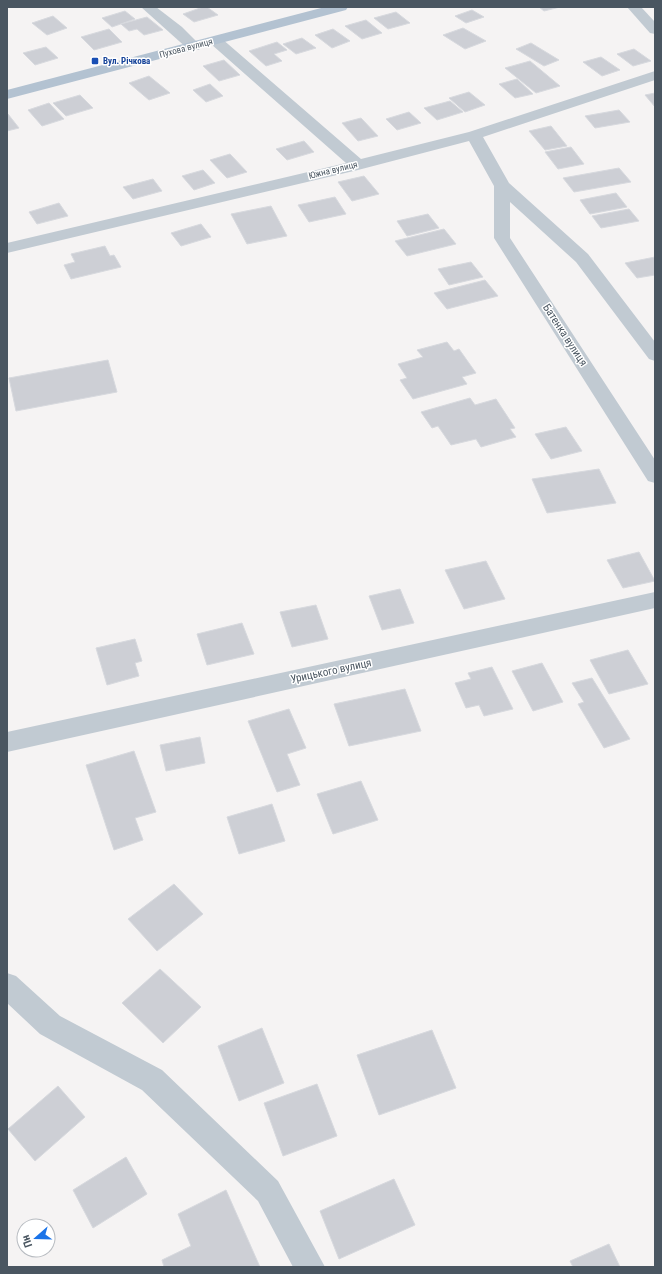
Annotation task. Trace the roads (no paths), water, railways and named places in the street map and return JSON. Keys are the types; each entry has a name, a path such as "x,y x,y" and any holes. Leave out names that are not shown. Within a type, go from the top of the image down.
{"main road":[{"name":"Пухова вулиця","path":"7,95 194,47 341,7"}],"street":[{"path":"148,7 177,30 194,47"},
{"path":"634,7 655,30"},
{"path":"216,40 358,165"},
{"name":"Южна вулиця","path":"7,248 358,165 474,135 655,75"},
{"name":"Батенка вулиця","path":"474,135 502,186 582,258 655,355"},
{"name":"Батенка вулиця","path":"502,186 502,238 655,476"},
{"name":"Урицького вулиця","path":"7,742 655,600"},
{"path":"7,985 50,1025 152,1080 268,1191 310,1267"}],"place":[{"name":"Вул. Річкова","path":"95,61"}]}
